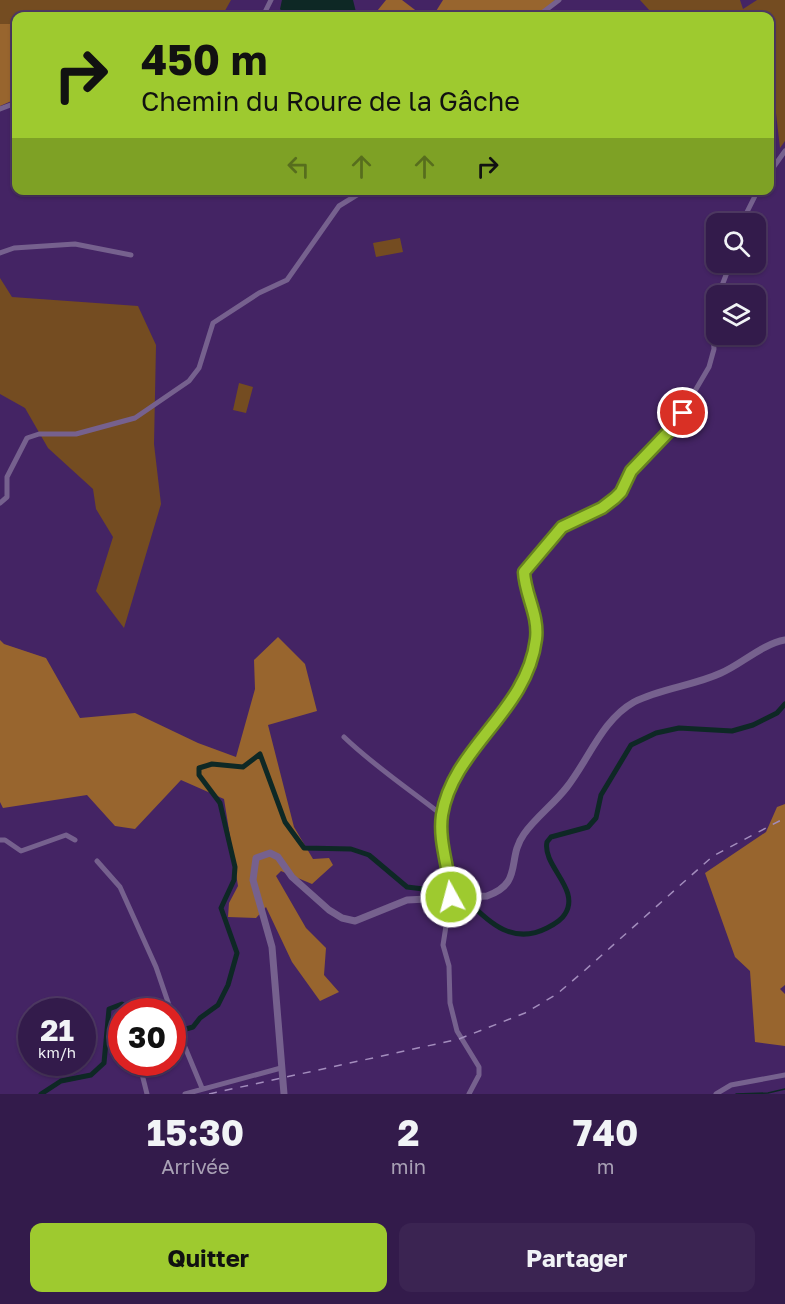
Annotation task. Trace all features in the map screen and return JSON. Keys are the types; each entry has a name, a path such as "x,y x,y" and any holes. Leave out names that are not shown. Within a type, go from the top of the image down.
{"street":[{"path":"544,12 560,0"},
{"path":"774,166 785,151"},
{"path":"0,503 7,497 7,477 27,438 39,434 76,434 135,418 189,381 199,368 213,323 229,310 287,280 339,206 357,195"},
{"path":"746,213 756,195"},
{"path":"0,253 14,248 75,244 131,255"},
{"path":"451,897 442,815 458,771 519,693 527,670 537,627 524,572 562,527 602,508 621,492 631,471 675,425 709,367 714,345"},
{"path":"284,1094 272,947 252,880 256,858 270,853 278,857 292,877 329,910 348,920 364,920 396,903 426,898 488,896 506,888 512,876 518,844 525,832 569,784 612,720 632,704 652,695 711,677 738,665 773,643 785,640"},
{"path":"344,737 362,756 381,767 442,815"},
{"path":"0,840 5,840 21,851 66,835 75,840"},
{"path":"98,861 120,887 156,967 167,998"},
{"path":"426,898 449,908 443,945 449,966 450,1003 457,1031 478,1067 479,1075 469,1094"},
{"path":"186,1050 202,1088"},
{"path":"185,1094 281,1068"},
{"path":"716,1094 731,1085 785,1075"},
{"path":"142,1076 147,1094"}],"shaded area":[{"path":"0,0 231,0 224,12 12,12 12,24 0,24"},
{"path":"282,0 353,0 356,12 283,12 280,9"},
{"path":"386,0 402,0 418,12 376,12"},
{"path":"443,0 555,0 544,12 436,12"},
{"path":"640,0 740,0 743,9 757,0 785,0 785,141 780,148 774,96 774,12 648,12 650,11"},
{"path":"0,24 12,24 12,101 0,106"},
{"path":"400,238 403,252 376,257 373,243"},
{"path":"0,278 12,297 138,306 156,345 154,444 161,504 124,628 96,591 113,537 96,509 93,489 48,448 25,408 0,394"},
{"path":"239,383 253,387 246,413 233,410"},
{"path":"278,637 305,664 317,711 268,725 294,827 313,859 329,858 333,865 312,884 281,871 276,876 306,928 326,948 324,975 339,992 320,1001 292,962 266,907 256,918 228,917 229,903 238,886 224,799 181,780 135,829 115,826 87,795 3,808 0,802 0,640 4,644 46,658 80,718 135,713 198,743 236,757 255,689 254,660"},
{"path":"785,804 785,985 780,989 785,994 785,1046 755,1042 750,971 735,957 705,873 766,832 777,807"}],"waterway":[{"path":"468,901 494,924 513,933 535,933 554,924 565,914 569,905 565,887 550,860 547,842 551,837 588,827 596,818 601,795 631,745 656,733 679,728 732,731 753,725 777,713 785,704"},
{"path":"186,1029 193,1027 200,1018 218,1005 228,985 237,953 221,908 234,880 235,867 220,803 199,775 199,768 212,764 243,767 260,754 285,822 304,848 351,849 369,855 407,887 448,892"},
{"path":"41,1094 61,1081 91,1075 104,1063 108,1020"},
{"path":"736,1094 768,1093 785,1089"}],"railway":[{"path":"209,1094 459,1039 525,1013 557,994 713,856 785,818"}],"route":[{"path":"451,897 442,828 442,815 450,789 458,771 519,693 536,643 537,627 524,572 562,527 602,508 615,498 621,492 631,471 675,425 683,413"}]}
